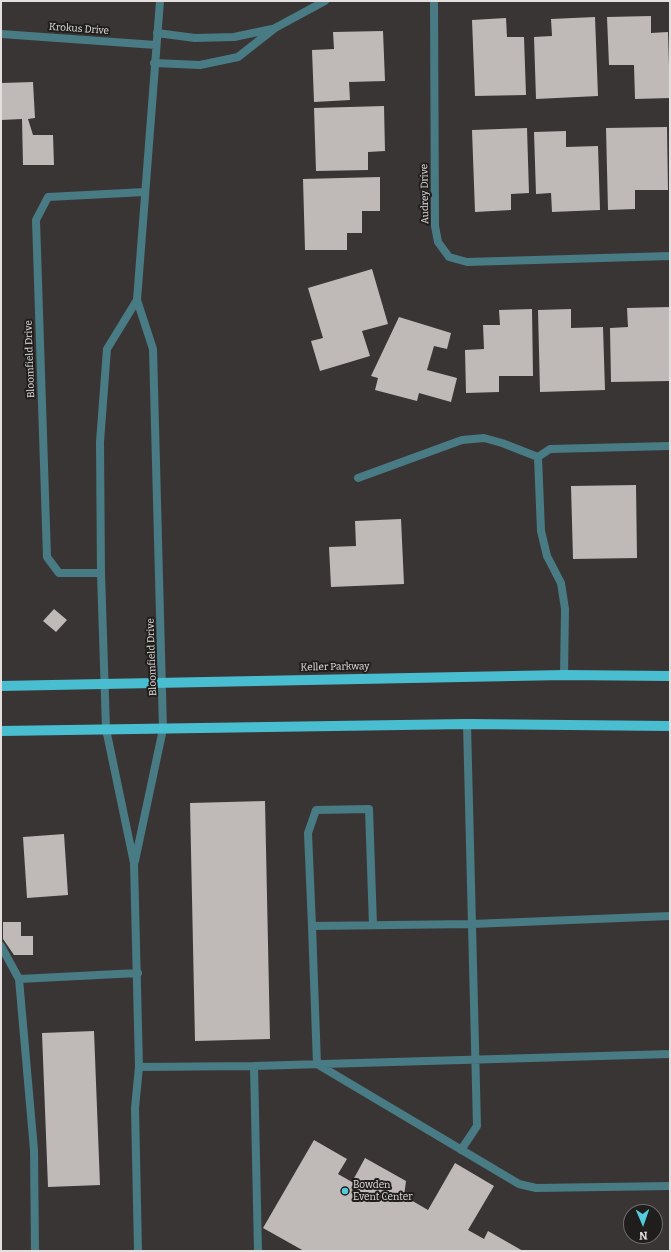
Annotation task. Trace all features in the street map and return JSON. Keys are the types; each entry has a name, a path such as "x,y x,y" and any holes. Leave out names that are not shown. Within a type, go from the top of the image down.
{"main road":[{"name":"Keller Parkway","path":"1,686 564,675 670,676"},
{"path":"1,731 467,724 670,726"}],"street":[{"name":"Bloomfield Drive","path":"134,863 163,729 163,683 153,349 137,300 154,63 160,1"},
{"path":"154,63 200,65 238,57 275,28 325,1"},
{"name":"Audrey Drive","path":"434,1 435,226 438,242 449,257 467,262 475,262 670,256"},
{"path":"157,33 195,38 234,37 275,28"},
{"name":"Krokus Drive","path":"1,34 156,44"},
{"name":"Bloomfield Drive","path":"101,573 59,573 47,557 36,220 48,197 145,192"},
{"name":"Bloomfield Drive","path":"134,863 106,729 101,573 100,442 107,349 137,300"},
{"path":"358,478 462,440 484,438 502,443 538,457"},
{"path":"538,457 550,449 670,446"},
{"path":"538,457 541,531 547,556 561,583 565,609 564,675"},
{"path":"461,1150 478,1126 467,724"},
{"path":"317,1064 308,833 316,810 369,809 373,925"},
{"path":"134,863 138,973 139,1067 135,1108 138,1251"},
{"path":"312,926 472,924 670,916"},
{"path":"1,946 19,979 34,1150 35,1251"},
{"path":"19,979 138,973"},
{"path":"139,1067 254,1066 670,1054"},
{"path":"317,1064 519,1184 536,1188 670,1186"},
{"path":"254,1066 258,1251"}],"building":[{"path":"651,16 651,33 668,32 670,98 635,99 634,65 609,65 607,17"},
{"path":"595,17 598,96 536,99 534,37 552,36 551,19"},
{"path":"506,18 507,37 524,37 526,95 475,96 472,20"},
{"path":"383,31 385,81 349,82 350,100 314,102 312,50 334,49 333,32"},
{"path":"33,82 35,118 28,119 33,135 53,135 54,165 23,165 22,119 1,120 1,83"},
{"path":"384,106 385,151 368,152 368,170 316,171 314,108"},
{"path":"667,127 668,190 635,190 635,209 608,210 606,128"},
{"path":"527,128 529,193 511,194 511,210 475,212 472,130"},
{"path":"566,131 566,147 598,146 600,210 552,212 551,193 536,194 534,132"},
{"path":"380,177 380,211 362,211 362,233 347,233 347,250 305,250 303,179"},
{"path":"372,269 388,324 362,331 370,356 320,371 311,341 323,338 308,288"},
{"path":"670,307 670,381 611,382 610,328 628,327 627,308"},
{"path":"532,309 533,376 499,376 499,392 466,393 465,350 484,349 483,325 500,325 499,310"},
{"path":"571,309 571,328 603,327 605,390 540,392 538,310"},
{"path":"399,317 451,333 447,349 434,346 427,370 457,378 451,402 419,393 417,401 375,390 378,378 371,376"},
{"path":"636,485 637,558 573,559 571,486"},
{"path":"401,519 404,584 331,587 329,547 356,546 355,521"},
{"path":"54,609 67,620 56,632 43,621"},
{"path":"265,801 270,1039 195,1041 190,803"},
{"path":"64,834 68,895 27,898 23,837"},
{"path":"3,922 21,922 21,936 33,936 33,955 14,955 3,939"},
{"path":"94,1031 100,1185 48,1187 42,1033"},
{"name":"Bowden Event Center","path":"314,1140 347,1159 338,1174 352,1182 365,1158 406,1181 404,1196 428,1210 455,1163 494,1186 468,1230 484,1239 488,1231 523,1251 304,1251 263,1228"}],"place":[{"name":"Bowden Event Center","path":"345,1191"}]}
